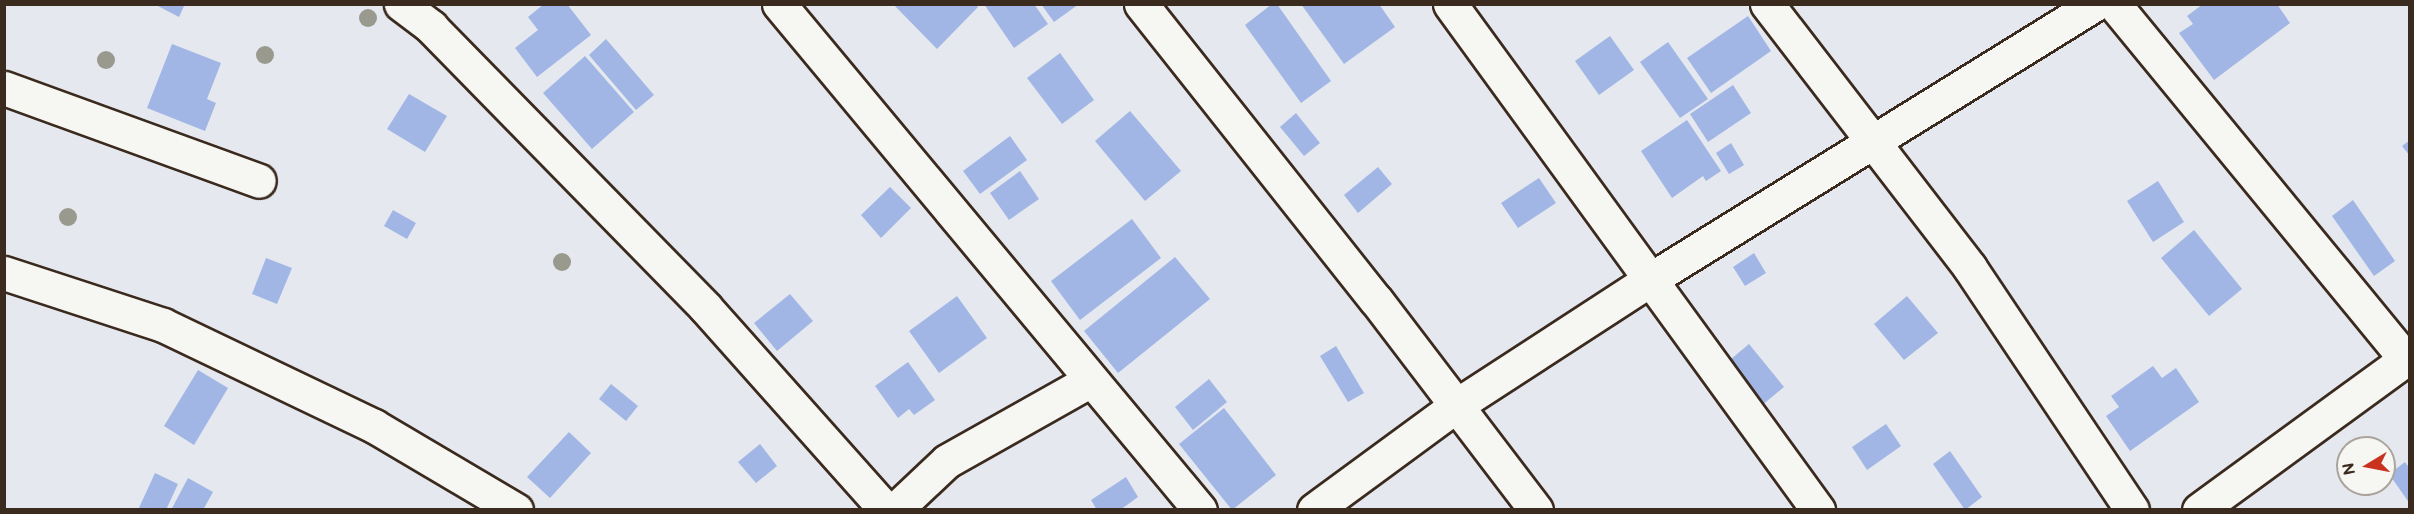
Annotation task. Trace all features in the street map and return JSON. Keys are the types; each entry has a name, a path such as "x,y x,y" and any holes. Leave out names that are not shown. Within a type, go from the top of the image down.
{"street":[{"path":"401,4 431,27 705,308 886,510"},
{"path":"779,4 1200,510"},
{"path":"1141,4 1457,405 1536,510"},
{"path":"1450,4 1818,510"},
{"path":"1767,4 1872,144 1970,268 2132,510"},
{"path":"1314,510 1457,405 1651,279 2095,4"},
{"path":"2114,4 2408,357 2199,510"},
{"path":"4,88 259,181"},
{"path":"4,273 163,325 374,426 516,510"},
{"path":"895,510 947,460 1091,380"}],"building":[{"path":"154,4 185,4 179,17"},
{"path":"544,4 567,4 591,35 537,77 515,48 538,30 528,17"},
{"path":"893,4 975,4 978,7 937,49"},
{"path":"984,4 1034,4 1048,24 1014,48"},
{"path":"1041,4 1079,4 1054,22"},
{"path":"1272,4 1277,4 1331,81 1301,103 1245,25"},
{"path":"1301,4 1379,4 1395,27 1344,64"},
{"path":"2203,4 2277,4 2290,23 2214,80 2179,33 2193,24 2187,16"},
{"path":"1748,16 1771,51 1711,93 1687,58"},
{"path":"1610,36 1634,70 1599,95 1575,61"},
{"path":"606,39 654,95 636,110 589,55"},
{"path":"1668,42 1708,99 1680,118 1640,62"},
{"path":"172,44 221,63 207,99 216,103 205,131 147,108"},
{"path":"1060,53 1094,100 1062,124 1027,78"},
{"path":"585,56 634,112 592,149 543,93"},
{"path":"1733,85 1751,113 1708,142 1690,114"},
{"path":"409,94 447,116 425,152 387,129"},
{"path":"1130,111 1181,171 1145,201 1095,141"},
{"path":"1296,113 1320,143 1304,156 1280,127"},
{"path":"1687,120 1721,171 1706,181 1703,176 1672,198 1641,151"},
{"path":"1010,136 1027,160 980,194 963,171"},
{"path":"2410,140 2410,156 2402,146"},
{"path":"1731,143 1744,165 1729,174 1716,153"},
{"path":"1378,167 1392,184 1358,213 1344,195"},
{"path":"1020,171 1039,199 1009,220 990,193"},
{"path":"1539,178 1556,203 1518,228 1501,203"},
{"path":"2158,181 2184,222 2153,242 2127,201"},
{"path":"890,187 911,208 881,238 861,215"},
{"path":"2353,200 2395,261 2374,276 2332,216"},
{"path":"393,210 416,223 407,239 384,226"},
{"path":"1132,219 1161,258 1080,320 1051,281"},
{"path":"2194,230 2242,289 2209,316 2161,258"},
{"path":"1754,253 1766,273 1745,286 1733,267"},
{"path":"1175,257 1210,299 1118,373 1084,331"},
{"path":"266,258 292,268 277,304 252,294"},
{"path":"790,294 813,321 777,351 754,323"},
{"path":"957,296 987,338 939,373 909,331"},
{"path":"1907,296 1938,333 1904,360 1874,324"},
{"path":"1749,344 1784,387 1761,406 1725,364"},
{"path":"1336,346 1364,393 1348,402 1320,356"},
{"path":"908,362 935,400 914,415 909,409 898,418 875,386"},
{"path":"2153,366 2162,378 2176,368 2199,402 2130,451 2106,416 2119,407 2111,396"},
{"path":"198,370 228,388 194,445 164,426"},
{"path":"1209,379 1227,402 1193,430 1175,407"},
{"path":"611,384 638,406 626,421 599,399"},
{"path":"1224,408 1276,475 1232,510 1179,444"},
{"path":"1886,424 1901,446 1867,470 1852,447"},
{"path":"569,432 591,453 550,498 527,477"},
{"path":"760,444 777,466 756,483 738,462"},
{"path":"1950,451 1982,497 1965,510 1933,464"},
{"path":"2405,462 2410,469 2410,504 2396,484 2396,469"},
{"path":"155,473 178,484 166,510 138,510"},
{"path":"1126,477 1138,497 1120,510 1097,510 1091,500"},
{"path":"188,478 213,492 203,510 171,510"}]}
